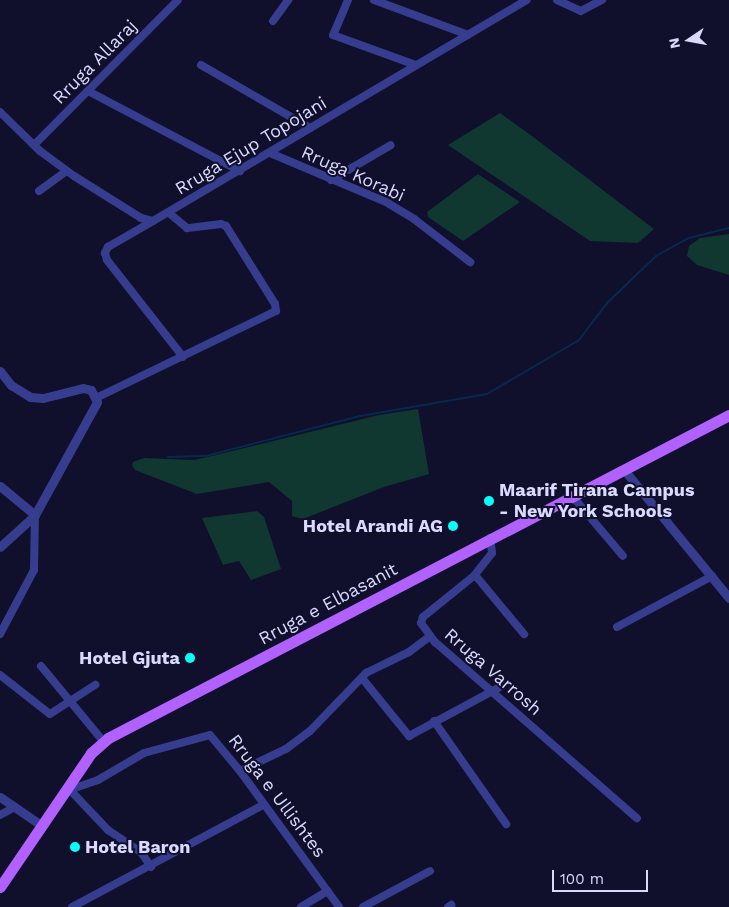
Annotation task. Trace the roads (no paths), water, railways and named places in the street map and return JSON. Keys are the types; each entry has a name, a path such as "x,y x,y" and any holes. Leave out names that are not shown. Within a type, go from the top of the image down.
{"main road":[{"name":"Rruga e Elbasanit","path":"0,887 41,825 68,791 91,753 103,742 490,538 625,471 729,415"}],"street":[{"name":"Rruga Allaraj","path":"34,145 178,0"},
{"path":"273,21 288,0"},
{"path":"348,0 333,35 416,65"},
{"path":"374,0 468,35"},
{"name":"Rruga Ejup Topojani","path":"183,358 107,260 105,253 108,247 169,213 527,0"},
{"path":"557,0 581,11 602,0"},
{"path":"201,65 310,128"},
{"path":"88,92 240,170"},
{"path":"0,112 34,145 67,171 141,218 153,221"},
{"path":"330,180 391,145"},
{"name":"Rruga Korabi","path":"270,153 393,206 470,262"},
{"path":"39,190 67,171"},
{"path":"96,398 183,358 276,308 226,226 221,224 187,228 169,213"},
{"path":"0,371 11,385 30,396 43,398 83,388 91,390 96,398 94,412 35,514 0,547"},
{"path":"625,471 729,598"},
{"path":"2,489 35,514"},
{"path":"573,497 623,556"},
{"path":"0,634 34,570 35,514"},
{"name":"Rruga Varrosh","path":"490,538 492,552 475,574 421,618 429,637 638,818"},
{"path":"475,574 524,634"},
{"path":"616,627 712,576"},
{"path":"240,771 286,749 310,731 362,678 409,652 429,637"},
{"path":"41,666 103,742"},
{"path":"0,675 50,714 68,700 95,685"},
{"path":"362,678 409,736 491,690 502,686"},
{"path":"434,721 506,824"},
{"name":"Rruga e Ullishtes","path":"68,791 98,780 144,753 206,735 216,739 339,907"},
{"path":"68,791 108,830 141,852 151,867"},
{"path":"0,797 41,825"},
{"path":"72,907 151,867 264,805"},
{"path":"0,815 15,807"},
{"path":"364,907 430,871"},
{"path":"301,907 328,891"}],"waterway":[{"path":"168,457 206,456 360,416 487,394 579,340 607,303 656,256 689,238 729,228"}],"place":[{"name":"Maarif Tirana Campus - New York Schools","path":"489,501"},
{"name":"Hotel Arandi AG","path":"453,526"},
{"name":"Hotel Gjuta","path":"190,658"},
{"name":"Hotel Baron","path":"75,847"}]}
